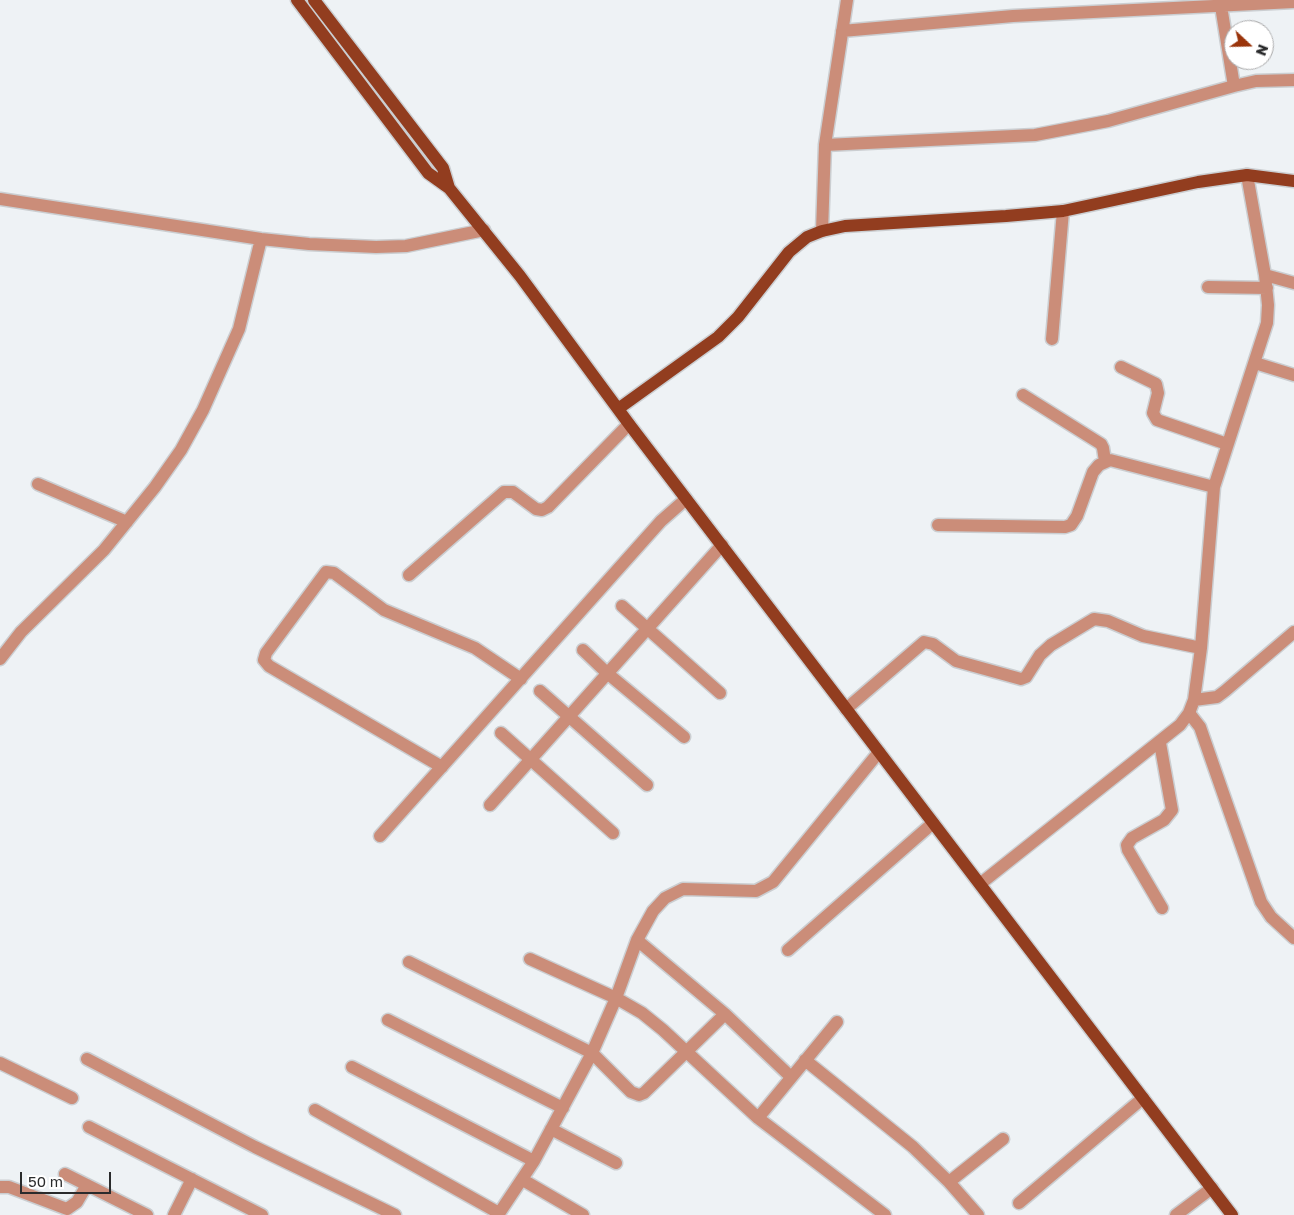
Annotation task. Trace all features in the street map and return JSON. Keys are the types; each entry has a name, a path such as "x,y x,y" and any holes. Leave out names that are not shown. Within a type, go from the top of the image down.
{"main road":[{"path":"297,0 428,173 450,188 520,276 722,545 850,705 879,752 933,823 989,877 1143,1098 1232,1215"},
{"path":"314,0 443,168 450,188"},
{"path":"618,409 718,337 738,317 789,252 807,237 822,231 845,226 1063,211 1198,182 1247,175 1294,180"}],"street":[{"path":"822,231 825,145 847,0"},
{"path":"842,31 1014,16 1220,2 1294,2"},
{"path":"1220,2 1234,86"},
{"path":"825,145 1035,135 1099,123 1234,86 1256,82 1294,80"},
{"path":"989,877 1180,725 1189,713 1194,700 1202,648 1214,487 1267,323 1266,282 1247,175"},
{"path":"0,199 261,239 376,247 406,246 484,230"},
{"path":"1052,340 1063,211"},
{"path":"0,658 21,632 88,568 127,522 181,450 207,402 239,329 261,239"},
{"path":"1208,287 1266,282 1294,283"},
{"path":"1255,363 1294,375"},
{"path":"1121,367 1156,384 1158,394 1153,413 1157,420 1227,444"},
{"path":"1023,395 1101,444 1105,462"},
{"path":"409,575 504,492 514,492 536,509 542,510 548,507 630,424"},
{"path":"938,525 1065,527 1071,525 1078,516 1093,472 1105,462 1117,461 1214,487"},
{"path":"38,484 127,522"},
{"path":"380,836 661,521 686,498"},
{"path":"490,805 722,545"},
{"path":"442,767 269,666 264,660 266,653 326,572 334,573 384,610 474,648 521,679"},
{"path":"622,606 720,693"},
{"path":"850,705 924,642 933,644 956,661 1021,680 1026,677 1040,656 1051,645 1094,619 1108,621 1143,636 1202,648"},
{"path":"1194,700 1217,697 1294,632"},
{"path":"583,650 607,673 684,737"},
{"path":"540,691 567,718 647,785"},
{"path":"1189,713 1200,727 1261,902 1271,917 1294,938"},
{"path":"501,733 613,833"},
{"path":"1160,742 1172,810 1164,820 1132,838 1127,844 1128,850 1162,908"},
{"path":"315,1110 499,1214 534,1161 592,1053 616,998 637,940 653,911 665,898 675,891 691,888 756,891 774,882 879,752"},
{"path":"788,950 933,823"},
{"path":"637,940 725,1014 791,1077"},
{"path":"530,960 616,998 642,1012 758,1118 885,1215"},
{"path":"409,962 592,1053 631,1092 640,1095 725,1014"},
{"path":"388,1020 563,1108"},
{"path":"758,1118 837,1022"},
{"path":"87,1059 255,1147 395,1215"},
{"path":"805,1060 913,1147 950,1182 978,1215"},
{"path":"0,1062 72,1098"},
{"path":"352,1067 534,1161"},
{"path":"1019,1203 1143,1098"},
{"path":"89,1127 262,1215"},
{"path":"551,1129 616,1162"},
{"path":"950,1182 1003,1139"},
{"path":"65,1174 147,1215"},
{"path":"174,1215 192,1179"},
{"path":"522,1180 583,1215"},
{"path":"0,1187 9,1187 67,1209 77,1202 87,1185"},
{"path":"1176,1215 1212,1188"}]}
